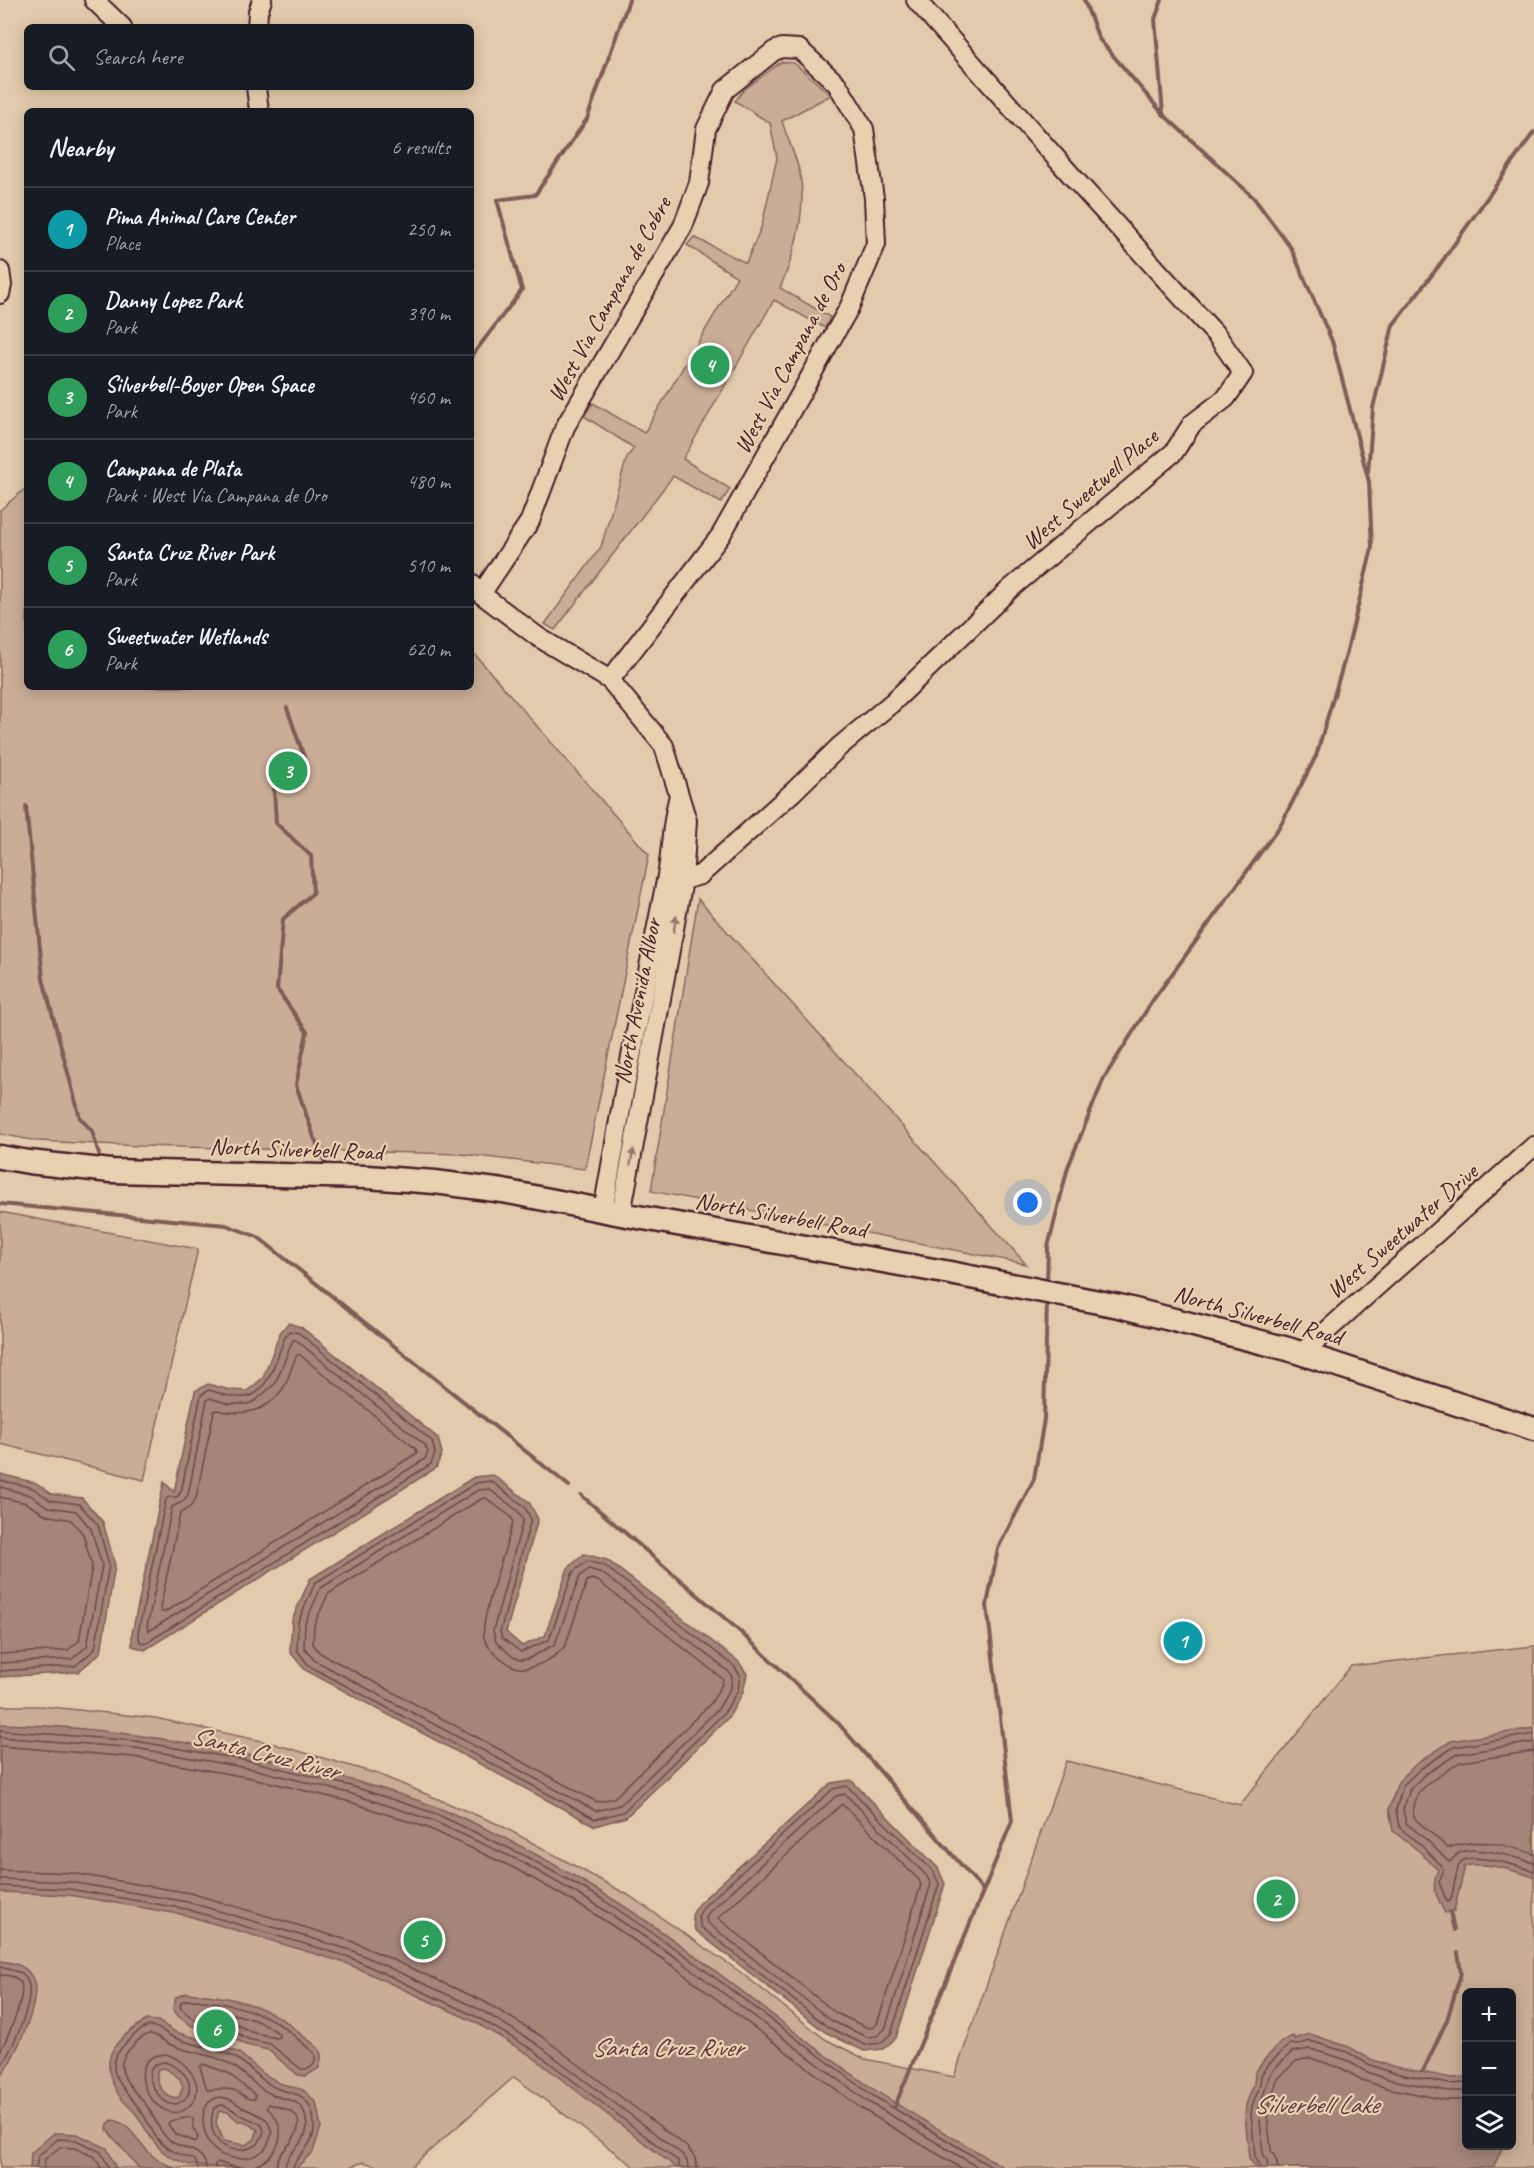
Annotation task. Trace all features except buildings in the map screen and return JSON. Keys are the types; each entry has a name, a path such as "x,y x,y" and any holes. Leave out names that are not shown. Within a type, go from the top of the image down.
{"main road":[{"name":"North Silverbell Road","path":"0,1157 111,1171 367,1177 435,1182 503,1191 1119,1306 1302,1353 1534,1429"}],"street":[{"path":"94,0 119,24"},
{"path":"257,24 262,0"},
{"name":"West Sweetwell Place","path":"675,878 700,875 794,791 839,747 893,702 1010,589 1174,452 1192,424 1226,398 1243,373 1218,337 1071,176 916,0"},
{"name":"West Via Campana de Cobre","path":"476,588 530,521 565,427 683,226 699,183 706,129 725,90 774,51 789,47"},
{"name":"West Via Campana de Oro","path":"610,680 721,535 849,308 876,244 874,198 864,129 837,84 799,49 789,47"},
{"path":"256,90 258,108"},
{"path":"0,271 2,285 0,294"},
{"name":"North Avenida Albor","path":"476,588 538,637 610,680 664,747 687,821 612,1213"},
{"name":"West Sweetwater Drive","path":"1302,1353 1534,1146"}],"shaded area":[{"path":"781,62 794,63 831,95 782,121 800,174 802,203 795,247 780,288 830,317 825,328 774,300 683,459 730,489 721,503 673,476 555,630 545,624 601,547 627,457 634,448 584,416 593,403 644,433 737,277 687,245 694,237 746,263 762,225 777,158 770,123 735,101 744,90"},
{"path":"24,490 24,690 474,690 474,653 649,855 585,1169 461,1154 140,1146 37,1141 0,1134 0,510"},
{"path":"698,899 1026,1264 651,1191"},
{"path":"0,1212 198,1249 144,1480 0,1444"},
{"path":"1534,1646 1534,2168 636,2168 514,2077 410,2168 383,2168 364,2162 346,2168 0,2168 0,1706 41,1706 155,1718 271,1743 378,1774 500,1825 628,1895 739,1971 825,2039 865,2059 954,2077 1066,1761 1240,1805 1351,1666"}],"water":[{"path":"288,1323 301,1327 438,1438 442,1453 436,1468 145,1650 132,1646 132,1633 164,1482 174,1492 195,1391 208,1384 230,1390 247,1391 263,1378 280,1333"},
{"path":"0,1474 36,1483 52,1494 82,1498 103,1522 115,1565 101,1652 78,1672 0,1677"},
{"path":"493,1475 529,1502 538,1519 506,1632 522,1646 545,1636 568,1568 584,1554 607,1560 739,1662 747,1674 743,1692 729,1717 626,1817 595,1826 305,1670 290,1652 292,1620 310,1579 474,1477"},
{"name":"Santa Cruz River","path":"0,1724 114,1732 227,1750 369,1785 457,1815 541,1857 637,1915 706,1964 840,2066 923,2120 1005,2168 677,2168 530,2055 475,2022 346,1963 185,1915 69,1895 0,1892"},
{"path":"1534,1728 1534,1877 1491,1866 1465,1866 1454,1911 1445,1913 1435,1887 1438,1870 1419,1851 1393,1831 1389,1809 1398,1782 1416,1764 1451,1741"},
{"path":"851,1780 938,1868 945,1884 896,2038 883,2049 864,2051 825,2032 695,1930 692,1915 698,1904 831,1783"},
{"path":"0,1961 22,1967 32,1977 35,1987 31,2014 26,2028 13,2057 0,2077"},
{"path":"186,1993 234,2000 270,2012 318,2048 321,2056 319,2068 306,2076 298,2075 268,2050 246,2045 228,2035 192,2026 179,2017 173,2009 176,1997"},
{"path":"147,2020 158,2021 175,2032 218,2044 239,2053 279,2083 303,2090 316,2102 321,2127 313,2152 296,2168 190,2165 164,2153 153,2141 136,2114 119,2096 111,2080 109,2069 113,2050 126,2034","holes":["165,2068 180,2079 183,2087 179,2097 172,2098 159,2086 158,2069","219,2111 228,2112 238,2121 244,2121 258,2130 254,2140 245,2145 224,2141 216,2123"]},
{"name":"Silverbell Lake","path":"1310,2034 1349,2047 1370,2059 1391,2066 1451,2078 1462,2077 1462,2150 1501,2150 1493,2168 1257,2168 1249,2159 1245,2114 1255,2073 1282,2041 1293,2036 1295,2039"},
{"path":"112,2120 130,2130 156,2159 175,2168 139,2168 107,2130"},
{"path":"54,2133 77,2134 107,2148 116,2168 30,2168 31,2153"}],"waterway":[{"path":"474,353 522,290 497,200 535,195 587,119 629,0"},
{"path":"1047,1284 1048,1247 1068,1167 1104,1078 1153,1000 1280,826 1316,756 1346,655 1372,548 1369,482 1332,341 1291,248 1254,198 1163,114 1099,39 1084,0"},
{"path":"1162,0 1155,19 1163,114"},
{"path":"1368,472 1373,408 1393,325 1438,267 1534,132"},
{"path":"287,708 304,757 274,789 276,823 311,856 313,893 283,919 277,989 307,1032 296,1085 325,1163"},
{"path":"26,806 43,979 80,1118 92,1131 99,1154"},
{"path":"0,1204 226,1225 258,1237 569,1486"},
{"path":"895,2106 1012,1821 987,1605 998,1548 1034,1479 1044,1419 1047,1300"},
{"path":"581,1495 735,1627 838,1723 983,1890"},
{"path":"1450,1912 1454,1930"},
{"path":"1423,2071 1447,2020 1461,1973 1458,1953"}],"place":[{"name":"Campana de Plata","path":"710,365"},
{"name":"Silverbell-Boyer Open Space","path":"288,771"},
{"name":"Pima Animal Care Center","path":"1183,1641"},
{"name":"Danny Lopez Park","path":"1276,1899"},
{"name":"Santa Cruz River Park","path":"423,1940"},
{"name":"Sweetwater Wetlands","path":"216,2029"}]}
